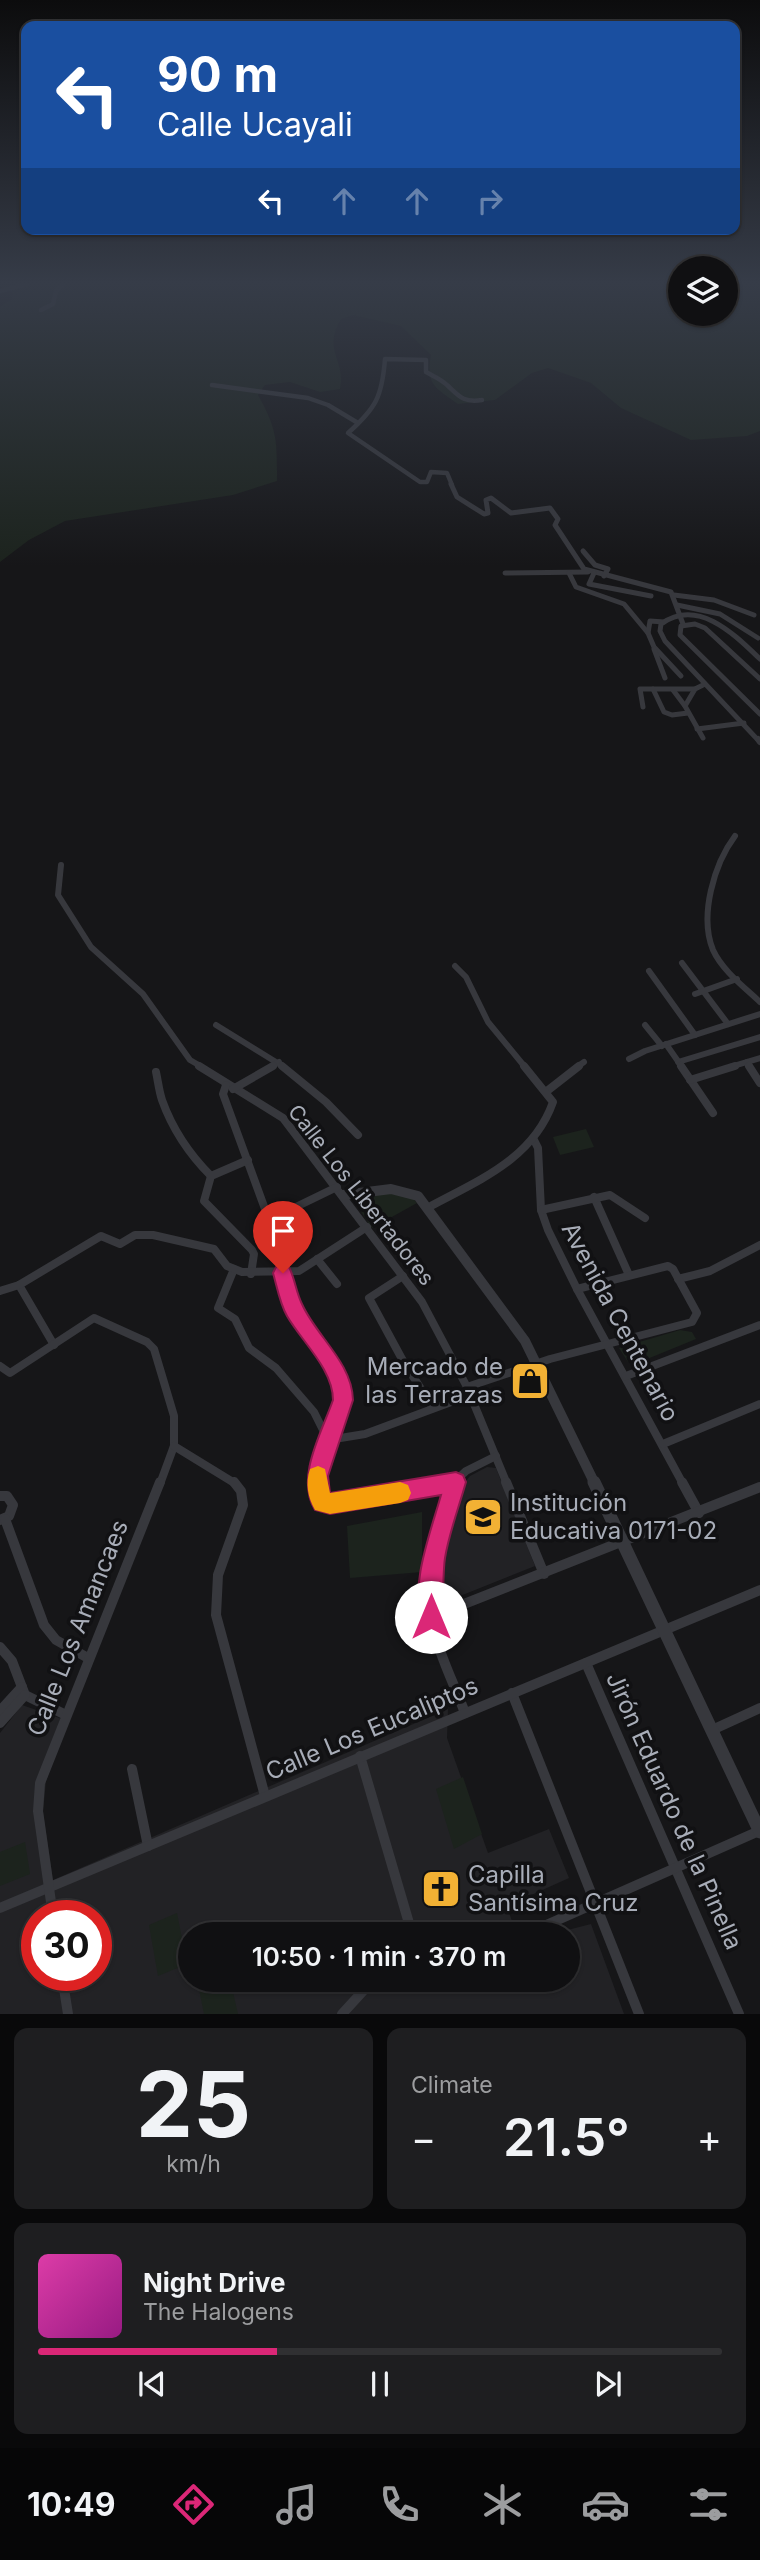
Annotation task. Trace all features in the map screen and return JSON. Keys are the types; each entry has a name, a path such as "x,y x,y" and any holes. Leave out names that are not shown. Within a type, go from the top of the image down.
{"street":[{"path":"383,378 371,413 349,430 349,435 420,482 426,482 431,471 447,473 457,497 484,514 488,513 486,500 491,499 511,513 550,508 558,519 555,525 559,534 579,565 592,573"},
{"path":"435,378 444,383 454,396 467,402 482,400"},
{"path":"212,385 308,398 328,405 358,423"},
{"path":"583,551 596,565 608,569 604,576"},
{"path":"505,573 592,573 667,590 674,595 714,600 754,615"},
{"path":"569,573 576,587 624,604 648,633 665,678"},
{"path":"592,573 589,584 651,596"},
{"path":"631,581 636,573"},
{"path":"542,574 544,582"},
{"path":"674,595 683,624"},
{"path":"677,605 701,607 726,615 759,638 750,650"},
{"path":"648,633 650,621 664,622 679,615 695,615 715,621 760,659"},
{"path":"664,622 661,636 760,742"},
{"path":"683,624 679,630 680,635 760,714"},
{"path":"683,624 695,624 705,628 760,679"},
{"path":"654,647 681,676"},
{"path":"694,673 712,669"},
{"path":"643,707 640,689 695,689 705,684"},
{"path":"653,689 664,714 668,716 686,710 695,689"},
{"path":"673,690 703,738"},
{"path":"696,729 760,727"},
{"path":"736,836 721,856 709,904 713,949 760,1002"},
{"name":"Calle Los Libertadores","path":"61,865 58,895 91,947 143,994 190,1060 283,1118 422,1302 469,1391 544,1573"},
{"path":"682,962 699,993 727,1024"},
{"path":"429,1207 506,1163 534,1140 549,1121 553,1102 547,1091 488,1022 466,977 455,965"},
{"path":"649,971 695,1035"},
{"path":"699,993 737,979"},
{"path":"629,1059 760,1014"},
{"path":"216,1025 279,1062 314,1089 358,1135"},
{"path":"645,1025 678,1062 713,1113"},
{"path":"678,1062 760,1037"},
{"path":"691,1080 760,1058"},
{"path":"279,1062 230,1086 223,1094 269,1220 294,1309 334,1370 343,1392 343,1400 318,1476 319,1496 323,1502 330,1504 456,1482"},
{"path":"547,1091 584,1062"},
{"path":"747,1062 760,1083"},
{"path":"156,1072 162,1099 173,1126 195,1159 211,1176"},
{"name":"Avenida Centenario","path":"534,1140 538,1148 541,1210 577,1289 699,1513"},
{"path":"211,1176 248,1160"},
{"path":"211,1176 204,1201 252,1250 254,1254 251,1274"},
{"path":"269,1220 340,1191 402,1188 418,1196 429,1207 526,1341 538,1363 760,1831 553,1922"},
{"path":"541,1210 610,1195 645,1219"},
{"path":"594,1197 629,1275"},
{"path":"0,1291 19,1285 101,1236 120,1244 141,1234 207,1246 214,1248 225,1263 234,1269 251,1274 283,1273 299,1271 367,1227"},
{"path":"678,1279 710,1271 760,1245"},
{"path":"317,1259 337,1284"},
{"path":"328,1440 365,1434 433,1408 522,1366 692,1322 697,1313 673,1269 668,1266 577,1289"},
{"path":"234,1269 218,1308 235,1319 249,1348 276,1368 314,1412 328,1440"},
{"path":"403,1276 369,1298 402,1359 433,1408"},
{"path":"0,1366 10,1373 54,1345 19,1285"},
{"name":"Calle Los Amancaes","path":"51,1900 38,1796 43,1771 174,1446 174,1416 159,1361 147,1342 94,1318 54,1345"},
{"path":"626,1376 760,1325"},
{"path":"663,1444 760,1404"},
{"path":"174,1446 232,1480 240,1487 244,1496 218,1575 216,1615 265,1796"},
{"path":"464,1713 431,1617 434,1556 456,1482 466,1471 496,1455"},
{"path":"431,1617 760,1488"},
{"path":"0,1496 7,1496 13,1501 14,1508 3,1519 44,1625 56,1640 88,1658"},
{"name":"Calle Los Eucaliptos","path":"0,1908 760,1590"},
{"path":"0,1647 12,1661 23,1691 66,1715"},
{"name":"Jirón Eduardo de la Pinella","path":"586,1663 739,2014"},
{"path":"0,1711 23,1691"},
{"path":"0,1723 23,1691"},
{"path":"512,1693 639,2014"},
{"path":"712,1730 760,1708"},
{"path":"360,1756 407,1922"},
{"path":"132,1769 148,1846"},
{"path":"64,1991 68,2014"},
{"path":"342,2014 362,1992"}],"shaded area":[{"path":"0,378 341,378 340,389 320,392 290,382 265,385 258,395 275,436 277,481 233,495 65,521 29,540 0,562"},
{"path":"431,378 525,378 495,400 458,404 434,385"},
{"path":"577,378 760,378 760,431 747,436 691,440 621,408 591,383"},
{"path":"586,1129 594,1147 560,1155 553,1137"},
{"path":"379,1193 410,1195 417,1203 372,1228 352,1198"},
{"path":"680,1330 692,1332 696,1339 635,1364 628,1362 619,1348"},
{"name":"Institución Educativa 0171-02","path":"487,1467 496,1468 535,1566 440,1604 439,1589 454,1496 470,1476"},
{"path":"422,1512 422,1572 350,1578 347,1526"},
{"path":"22,1705 68,1721 46,1781 43,1812 53,1880 448,1709 447,1738 488,1853 549,1829 569,1878 507,1906 512,1922 178,1922 178,1992 580,1992 580,1927 591,1924 624,2014 0,2014 0,1733"},
{"path":"463,1777 482,1834 454,1849 436,1789"},
{"path":"25,1842 30,1874 0,1886 0,1852"},
{"path":"177,1913 178,1968 158,1976 149,1925"},
{"path":"200,1992 233,1992 238,2014 204,2014"}],"slow traffic":[{"path":"318,1477 319,1496 323,1502 330,1504 400,1493"}],"place":[{"name":"Mercado de las Terrazas","path":"530,1381"},
{"name":"Institución Educativa 0171-02","path":"483,1517"},
{"name":"Capilla Santísima Cruz","path":"441,1889"}],"route":[{"path":"283,1273 294,1309 334,1370 343,1392 337,1422 324,1450 318,1476 319,1496 323,1502 330,1504 435,1488 456,1482 434,1556 431,1617"}]}
